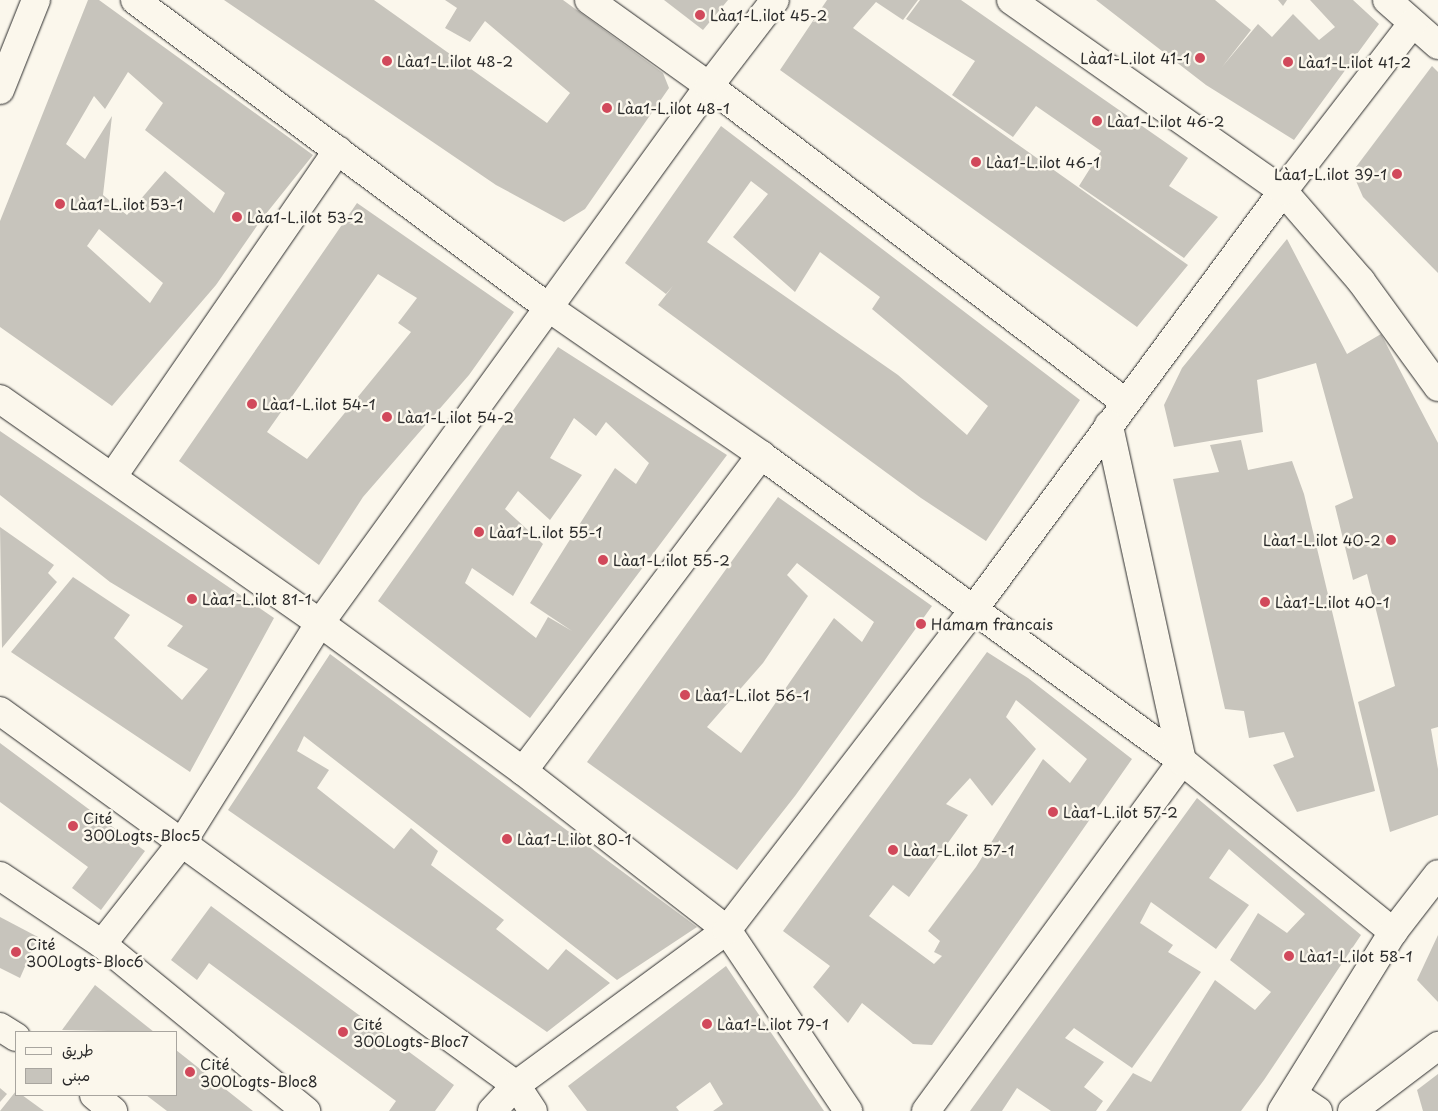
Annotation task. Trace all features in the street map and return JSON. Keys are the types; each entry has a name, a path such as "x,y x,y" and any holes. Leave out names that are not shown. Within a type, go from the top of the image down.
{"street":[{"path":"0,90 36,0"},
{"path":"135,0 549,308 761,455 1182,761 1393,932"},
{"path":"589,0 709,86 1126,403"},
{"path":"102,944 183,841 320,623 709,86 775,0"},
{"path":"1011,0 1283,191 1361,281 1438,387"},
{"path":"1387,0 1438,45"},
{"path":"492,1111 516,1085 727,930 974,609 1283,191 1413,22"},
{"path":"113,476 338,150"},
{"path":"0,399 113,476 320,623 523,771 727,930 848,1111"},
{"path":"926,1111 1182,761 1109,425"},
{"path":"523,771 761,455"},
{"path":"0,711 183,841 516,1085 533,1111"},
{"path":"1318,1111 1288,1103 1393,932 1438,874"},
{"path":"0,876 102,944 306,1111"},
{"path":"0,1027 15,1035"},
{"path":"1352,1111 1438,1046"},
{"path":"95,1096 113,1111"}],"building":[{"name":"Làa1-L.ilot 53-1","path":"88,0 99,0 313,155 261,220 216,285 112,406 0,327 0,221","holes":["128,72 163,103 145,130 225,193 214,213 165,171 127,215 103,195 112,116 85,159 66,144 94,96 105,109","99,229 163,283 150,303 87,246"]},
{"path":"224,0 374,0 547,123 570,93 485,21 470,42 445,28 457,8 445,0 563,0 663,73 669,88 585,209 564,222 496,185"},
{"name":"Làa1-L.ilot 45-2","path":"664,0 728,0 703,30"},
{"name":"Làa1-L.ilot 46-1","path":"827,0 918,0 903,20 876,2 853,28 1188,265 1137,327 780,70"},
{"name":"Làa1-L.ilot 46-2","path":"920,0 961,0 1188,158 1169,186 1218,217 1184,258 1079,186 1101,151 1036,106 1013,137 952,95 975,61 906,19"},
{"name":"Làa1-L.ilot 41-2","path":"1096,0 1215,0 1251,30 1222,67 1258,24 1272,37 1293,14 1319,40 1335,27 1310,0 1353,0 1379,24 1294,140 1206,85"},
{"path":"1278,0 1287,0 1283,6"},
{"name":"Làa1-L.ilot 39-1","path":"1432,66 1438,72 1438,273 1363,197 1356,181 1356,167"},
{"path":"721,126 1080,400 986,541 921,498 658,305 673,286 666,294 625,263","holes":["751,181 768,194 733,237 795,292 820,252 880,297 872,309 988,406 967,435 898,375 707,242"]},
{"name":"Làa1-L.ilot 54-1","path":"357,203 514,312 469,375 363,497 319,565 179,461","holes":["378,274 417,298 398,323 411,332 307,459 267,432"]},
{"name":"Làa1-L.ilot 40-2","path":"1287,239 1347,354 1381,334 1438,443 1438,727 1431,729 1438,769 1438,815 1390,832 1358,702 1395,686 1367,574 1353,580 1335,506 1353,498 1316,363 1257,380 1263,432 1174,447 1164,405 1182,368"},
{"name":"Làa1-L.ilot 55-1","path":"558,347 727,455 530,718 378,601","holes":["574,418 596,436 606,422 649,463 636,484 615,468 530,603 572,631 548,617 536,638 465,583 472,568 513,596 543,544 505,509 518,491 550,520 582,475 550,458"]},
{"name":"Làa1-L.ilot 81-1","path":"0,431 274,618 190,772 11,652 73,577 130,615 114,638 182,700 208,669 167,646 183,626 110,582 0,495"},
{"name":"Làa1-L.ilot 40-1","path":"1241,440 1248,470 1292,461 1304,494 1375,791 1297,812 1273,765 1294,757 1284,732 1249,738 1244,711 1225,709 1173,479 1219,472 1210,445"},
{"name":"Làa1-L.ilot 56-1","path":"778,497 932,606 795,796 737,870 587,762","holes":["797,563 874,622 862,642 834,618 741,753 707,727 763,663 808,596 787,575"]},
{"path":"0,527 54,565 48,573 57,582 2,648"},
{"name":"Làa1-L.ilot 57-1","path":"987,652 1028,678 1132,759 932,1045 913,1044 862,1003 848,1023 813,987 830,966 783,931","holes":["1016,700 1087,759 1070,783 1043,759 976,867 928,931 940,941 934,952 942,956 934,964 869,916 893,885 909,897 968,815 946,804 970,778 992,806 1036,749 1006,717"]},
{"name":"Làa1-L.ilot 80-1","path":"330,654 697,927 617,980 304,736 297,751 329,770 317,788 394,849 411,828 438,851 431,865 504,920 496,929 548,970 566,949 610,983 547,1032 228,810"},
{"name":"Cité 300Logts-Bloc5","path":"0,743 145,851 101,910 72,888 88,867 0,802"},
{"name":"Làa1-L.ilot 58-1","path":"1197,798 1361,935 1264,1080 1241,1111 1106,1111 1133,1073 1151,1082 1215,980 1255,1010 1271,992 1230,960 1258,913 1287,933 1305,914 1229,849 1209,878 1249,905 1216,949 1151,902 1140,923 1173,945 1168,952 1201,972 1132,1068 1074,1028 1065,1038 1104,1062 1084,1087 1103,1101 1096,1111 1051,1111 1017,1088 1002,1111 970,1111"},
{"name":"Cité 300Logts-Bloc7","path":"211,906 454,1085 435,1111 389,1111 396,1101 209,963 197,980 171,960"},
{"name":"Cité 300Logts-Bloc6","path":"0,917 38,937 20,978 0,968"},
{"path":"1438,935 1438,1002 1417,980"},
{"name":"Làa1-L.ilot 79-1","path":"726,966 824,1111 713,1111 723,1104 710,1082 676,1107 679,1111 587,1111 568,1086"},
{"path":"95,985 153,1031 108,1031 62,1030"},
{"name":"Cité 300Logts-Bloc8","path":"178,1052 253,1111 167,1111 147,1096 178,1096"},
{"path":"1438,1074 1438,1111 1423,1111 1417,1090"},
{"path":"0,1088 7,1094 0,1102"},
{"path":"15,1092 15,1096 23,1096 44,1111 0,1111"}],"place":[{"name":"Làa1-L.ilot 45-2","path":"700,15"},
{"name":"Làa1-L.ilot 41-1","path":"1200,58"},
{"name":"Làa1-L.ilot 48-2","path":"387,61"},
{"name":"Làa1-L.ilot 41-2","path":"1288,62"},
{"name":"Làa1-L.ilot 48-1","path":"607,108"},
{"name":"Làa1-L.ilot 46-2","path":"1097,121"},
{"name":"Làa1-L.ilot 46-1","path":"976,162"},
{"name":"Làa1-L.ilot 39-1","path":"1397,174"},
{"name":"Làa1-L.ilot 53-1","path":"60,204"},
{"name":"Làa1-L.ilot 53-2","path":"237,217"},
{"name":"Làa1-L.ilot 54-1","path":"252,404"},
{"name":"Làa1-L.ilot 54-2","path":"387,417"},
{"name":"Làa1-L.ilot 55-1","path":"479,532"},
{"name":"Làa1-L.ilot 40-2","path":"1391,540"},
{"name":"Làa1-L.ilot 55-2","path":"603,560"},
{"name":"Làa1-L.ilot 81-1","path":"192,599"},
{"name":"Làa1-L.ilot 40-1","path":"1265,602"},
{"name":"Hamam francais","path":"921,624"},
{"name":"Làa1-L.ilot 56-1","path":"685,695"},
{"name":"Làa1-L.ilot 57-2","path":"1053,812"},
{"name":"Cité 300Logts-Bloc5","path":"73,826"},
{"name":"Làa1-L.ilot 80-1","path":"507,839"},
{"name":"Làa1-L.ilot 57-1","path":"893,850"},
{"name":"Cité 300Logts-Bloc6","path":"16,952"},
{"name":"Làa1-L.ilot 58-1","path":"1289,956"},
{"name":"Làa1-L.ilot 79-1","path":"707,1024"},
{"name":"Cité 300Logts-Bloc7","path":"343,1032"},
{"name":"Cité 300Logts-Bloc8","path":"190,1072"}]}
